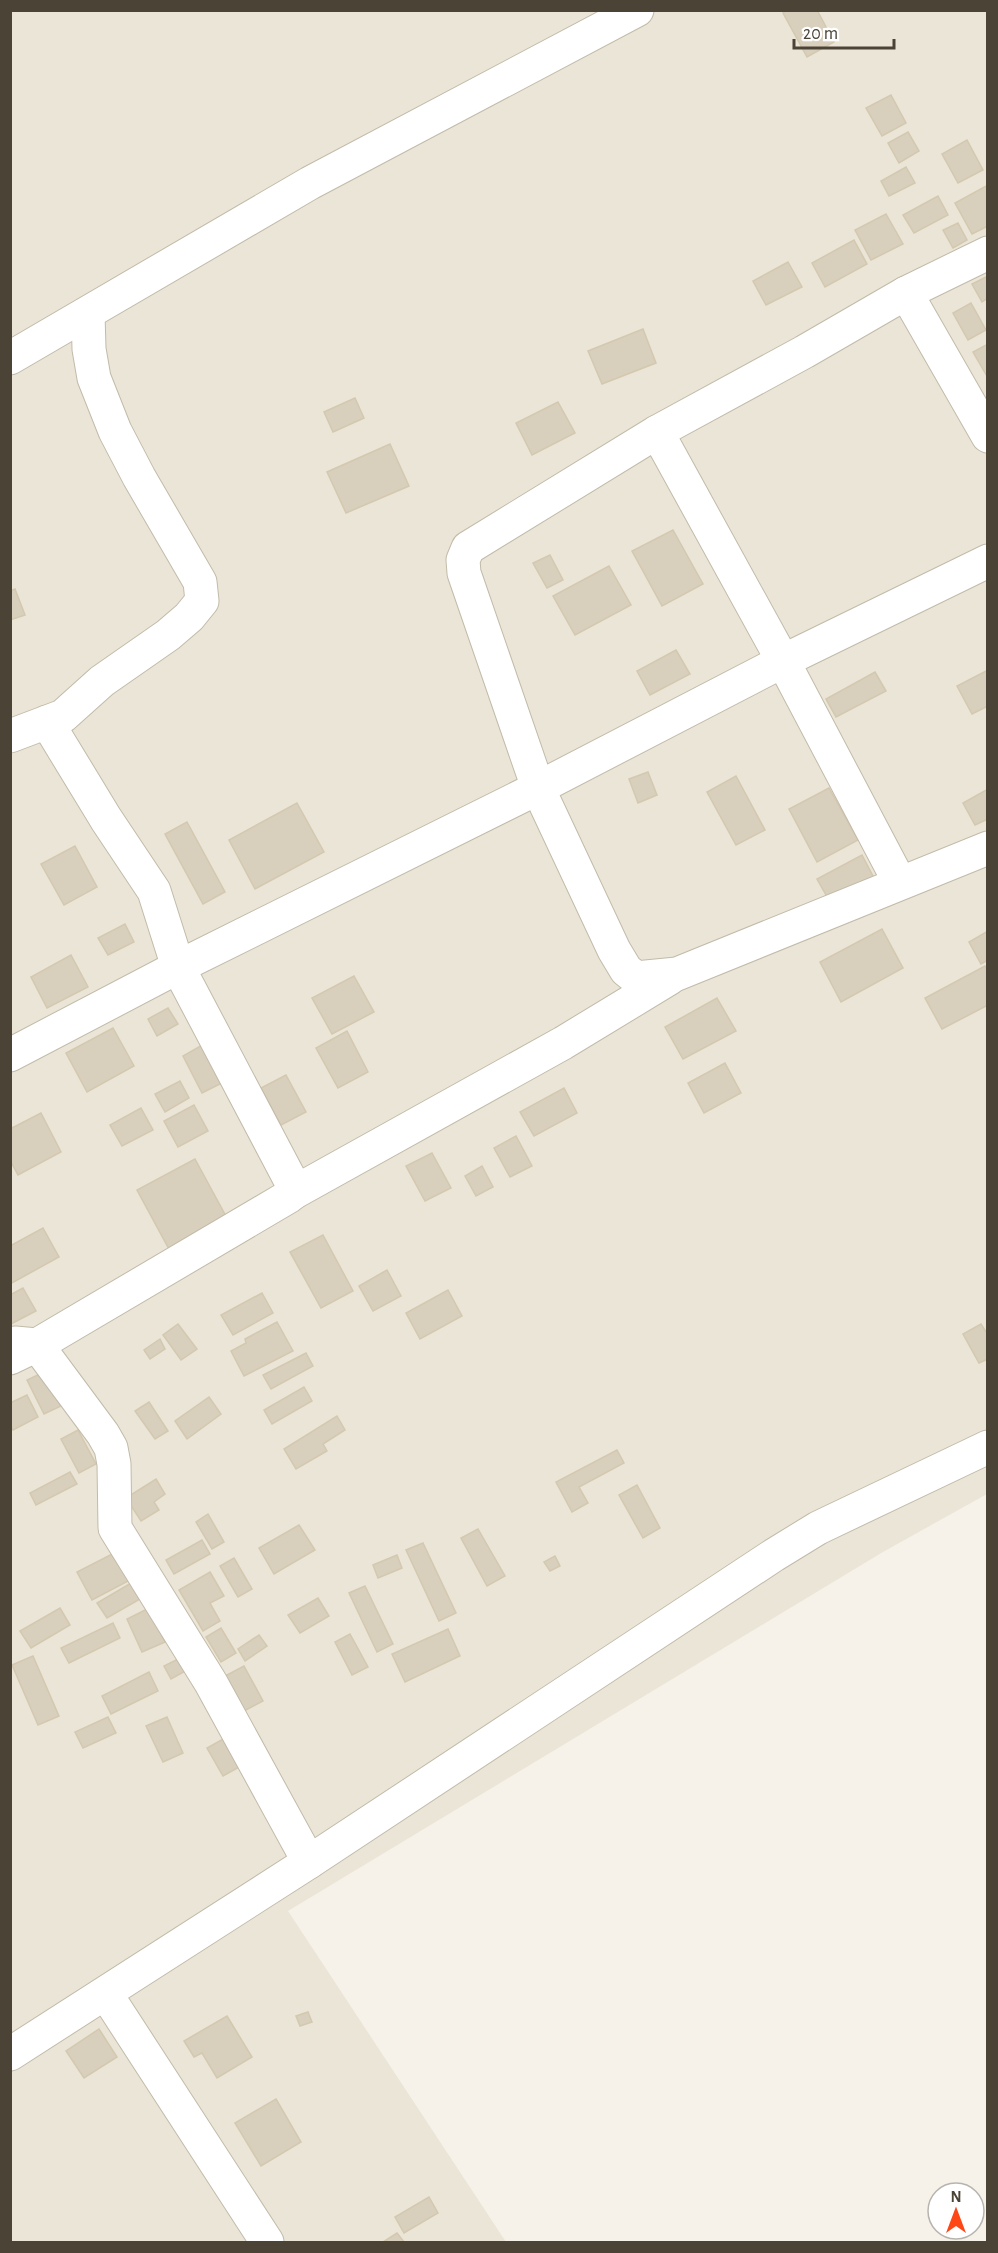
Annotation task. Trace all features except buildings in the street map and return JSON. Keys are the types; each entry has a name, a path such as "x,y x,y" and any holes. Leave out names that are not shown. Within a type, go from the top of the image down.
{"street":[{"path":"10,358 310,183 637,10"},
{"path":"677,974 636,978 626,970 614,950 538,788 464,573 463,560 468,548 657,432 906,293 987,253"},
{"path":"906,293 987,436"},
{"path":"10,736 63,716 102,681 168,635 189,617 202,601 200,582 115,431 94,378 89,349 88,313"},
{"path":"657,432 783,661 900,883"},
{"path":"10,1055 178,967 538,788 783,661 987,561"},
{"path":"47,723 106,819 154,891 178,967 290,1179 294,1187 293,1193"},
{"path":"309,1862 211,1683 115,1528 114,1464 111,1448 90,1416 19,1348 563,1043 677,974 987,848"},
{"path":"10,2054 309,1862 800,1539 892,1491 987,1447"},
{"path":"106,1994 267,2242"}],"shaded area":[{"path":"11,11 987,11 987,1494 883,1552 288,1911 506,2242 11,2242"}]}
